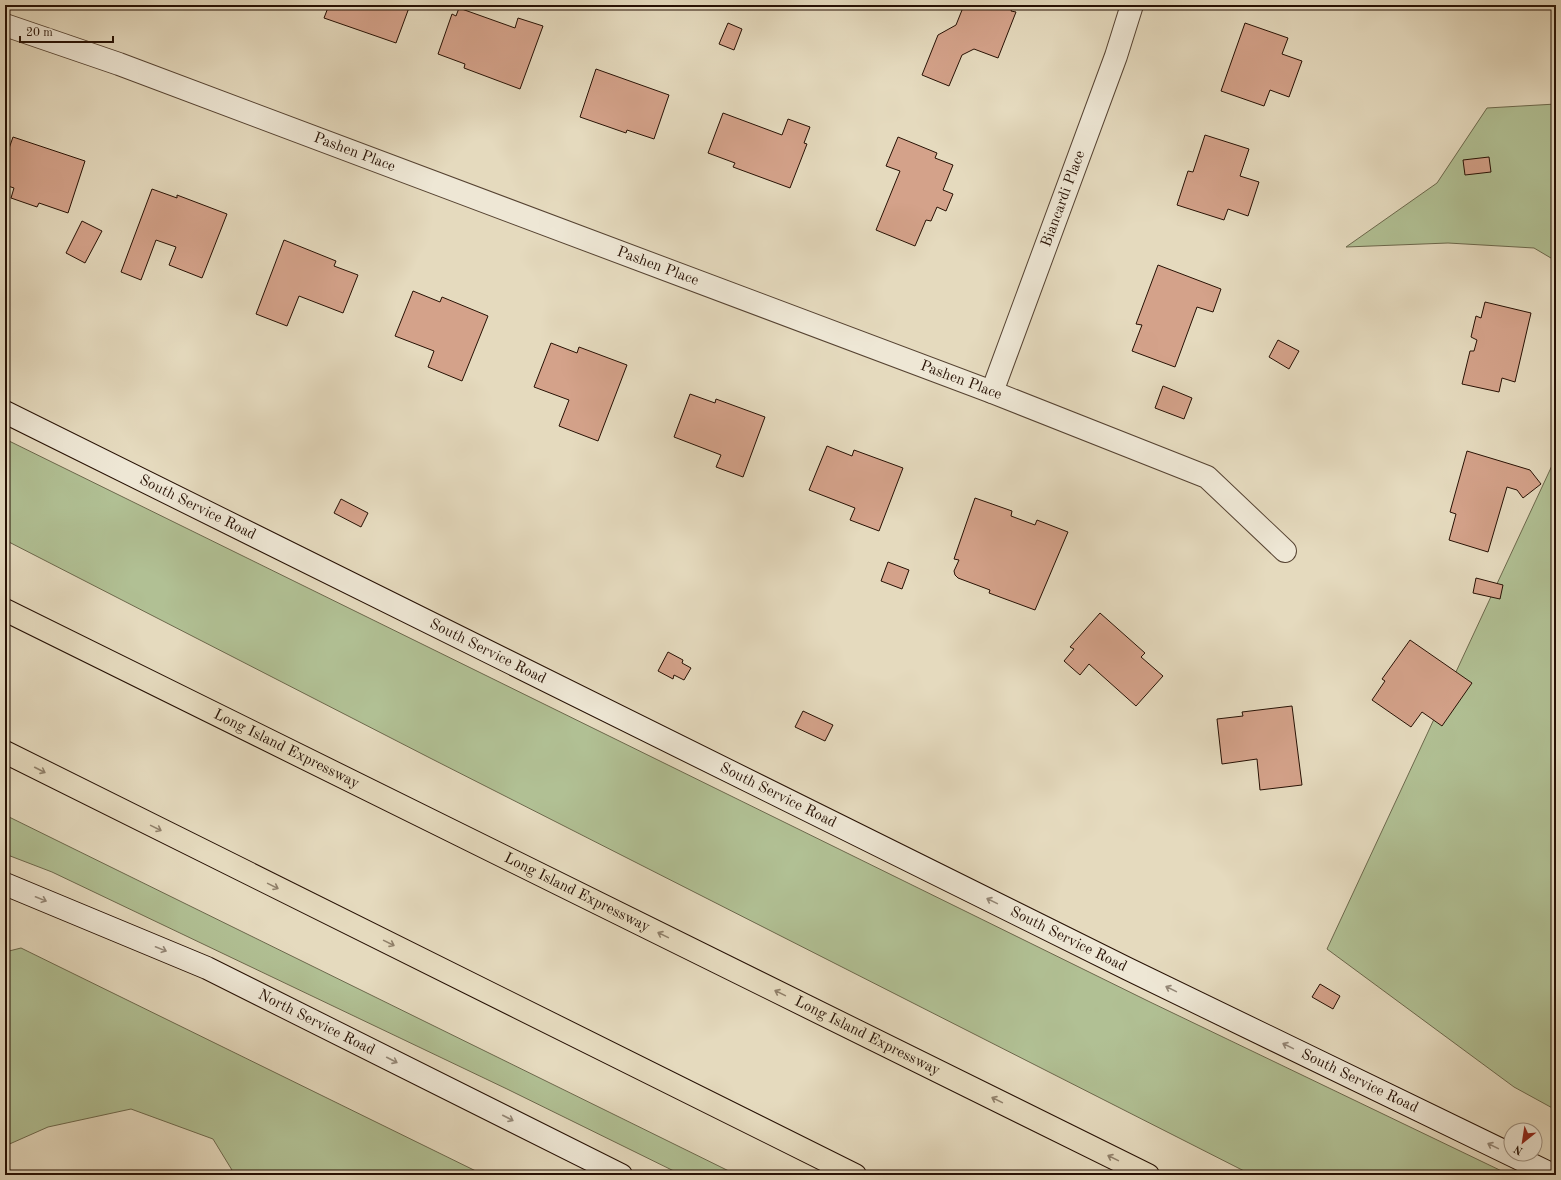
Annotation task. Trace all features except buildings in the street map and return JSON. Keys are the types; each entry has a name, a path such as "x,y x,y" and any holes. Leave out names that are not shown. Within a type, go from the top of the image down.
{"highway":[{"name":"Long Island Expressway","path":"5,610 1148,1175"},
{"path":"5,752 855,1175"}],"main road":[{"name":"Biancardi Place","path":"992,392 1116,56 1132,5"},
{"name":"Pashen Place","path":"5,25 119,64 992,392 1207,477 1285,550"},
{"name":"South Service Road","path":"5,412 1114,962 1553,1175"},
{"name":"North Service Road","path":"5,884 207,968 621,1175"}],"green space":[{"path":"1556,104 1556,261 1534,248 1448,243 1346,247 1437,183 1487,108"},
{"path":"5,439 1150,1002 1510,1175 1252,1175 430,758 5,540"},
{"path":"1556,457 1556,1110 1514,1087 1327,949"},
{"path":"5,815 737,1175 682,1175 507,1089 52,872 5,854"},
{"path":"21,948 484,1175 235,1175 213,1139 131,1109 48,1127 5,1146 5,952"}]}
